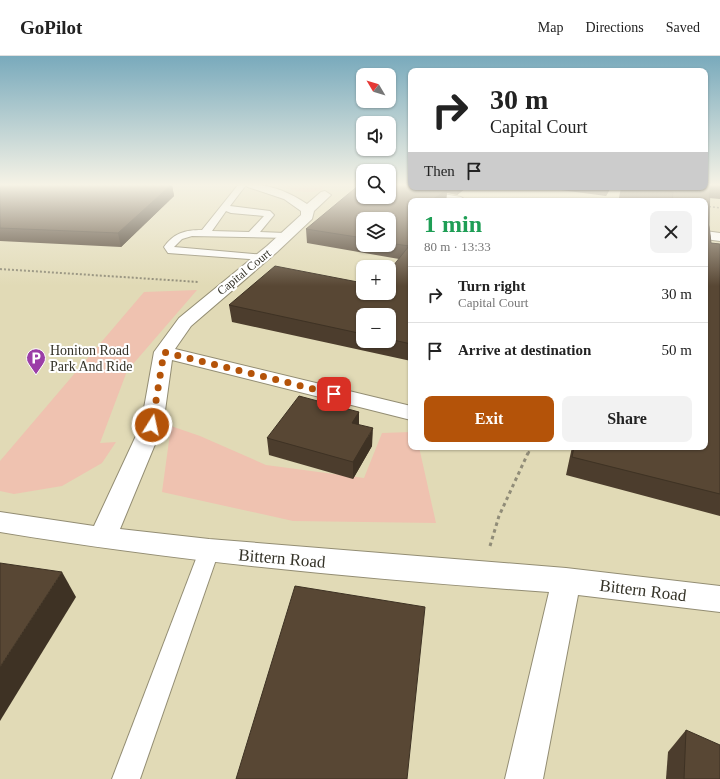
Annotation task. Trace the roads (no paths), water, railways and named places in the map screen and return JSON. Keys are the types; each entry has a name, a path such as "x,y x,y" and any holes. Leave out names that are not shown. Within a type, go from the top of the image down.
{"street":[{"name":"Capital Court","path":"102,538 152,425 164,352 185,322 262,257 304,219"},
{"path":"708,235 720,237"},
{"path":"164,352 408,412"},
{"name":"Bittern Road","path":"0,522 102,538 209,551 480,575 566,581 720,599"},
{"path":"524,779 566,581"}],"lane":[{"path":"205,233 217,219"},
{"path":"252,235 266,219"},
{"path":"262,257 179,252 170,249 169,247 178,237 185,234 205,233 286,236"},
{"path":"126,779 209,551"}],"place":[{"name":"Honiton Road Park And Ride","path":"36,375"}]}
